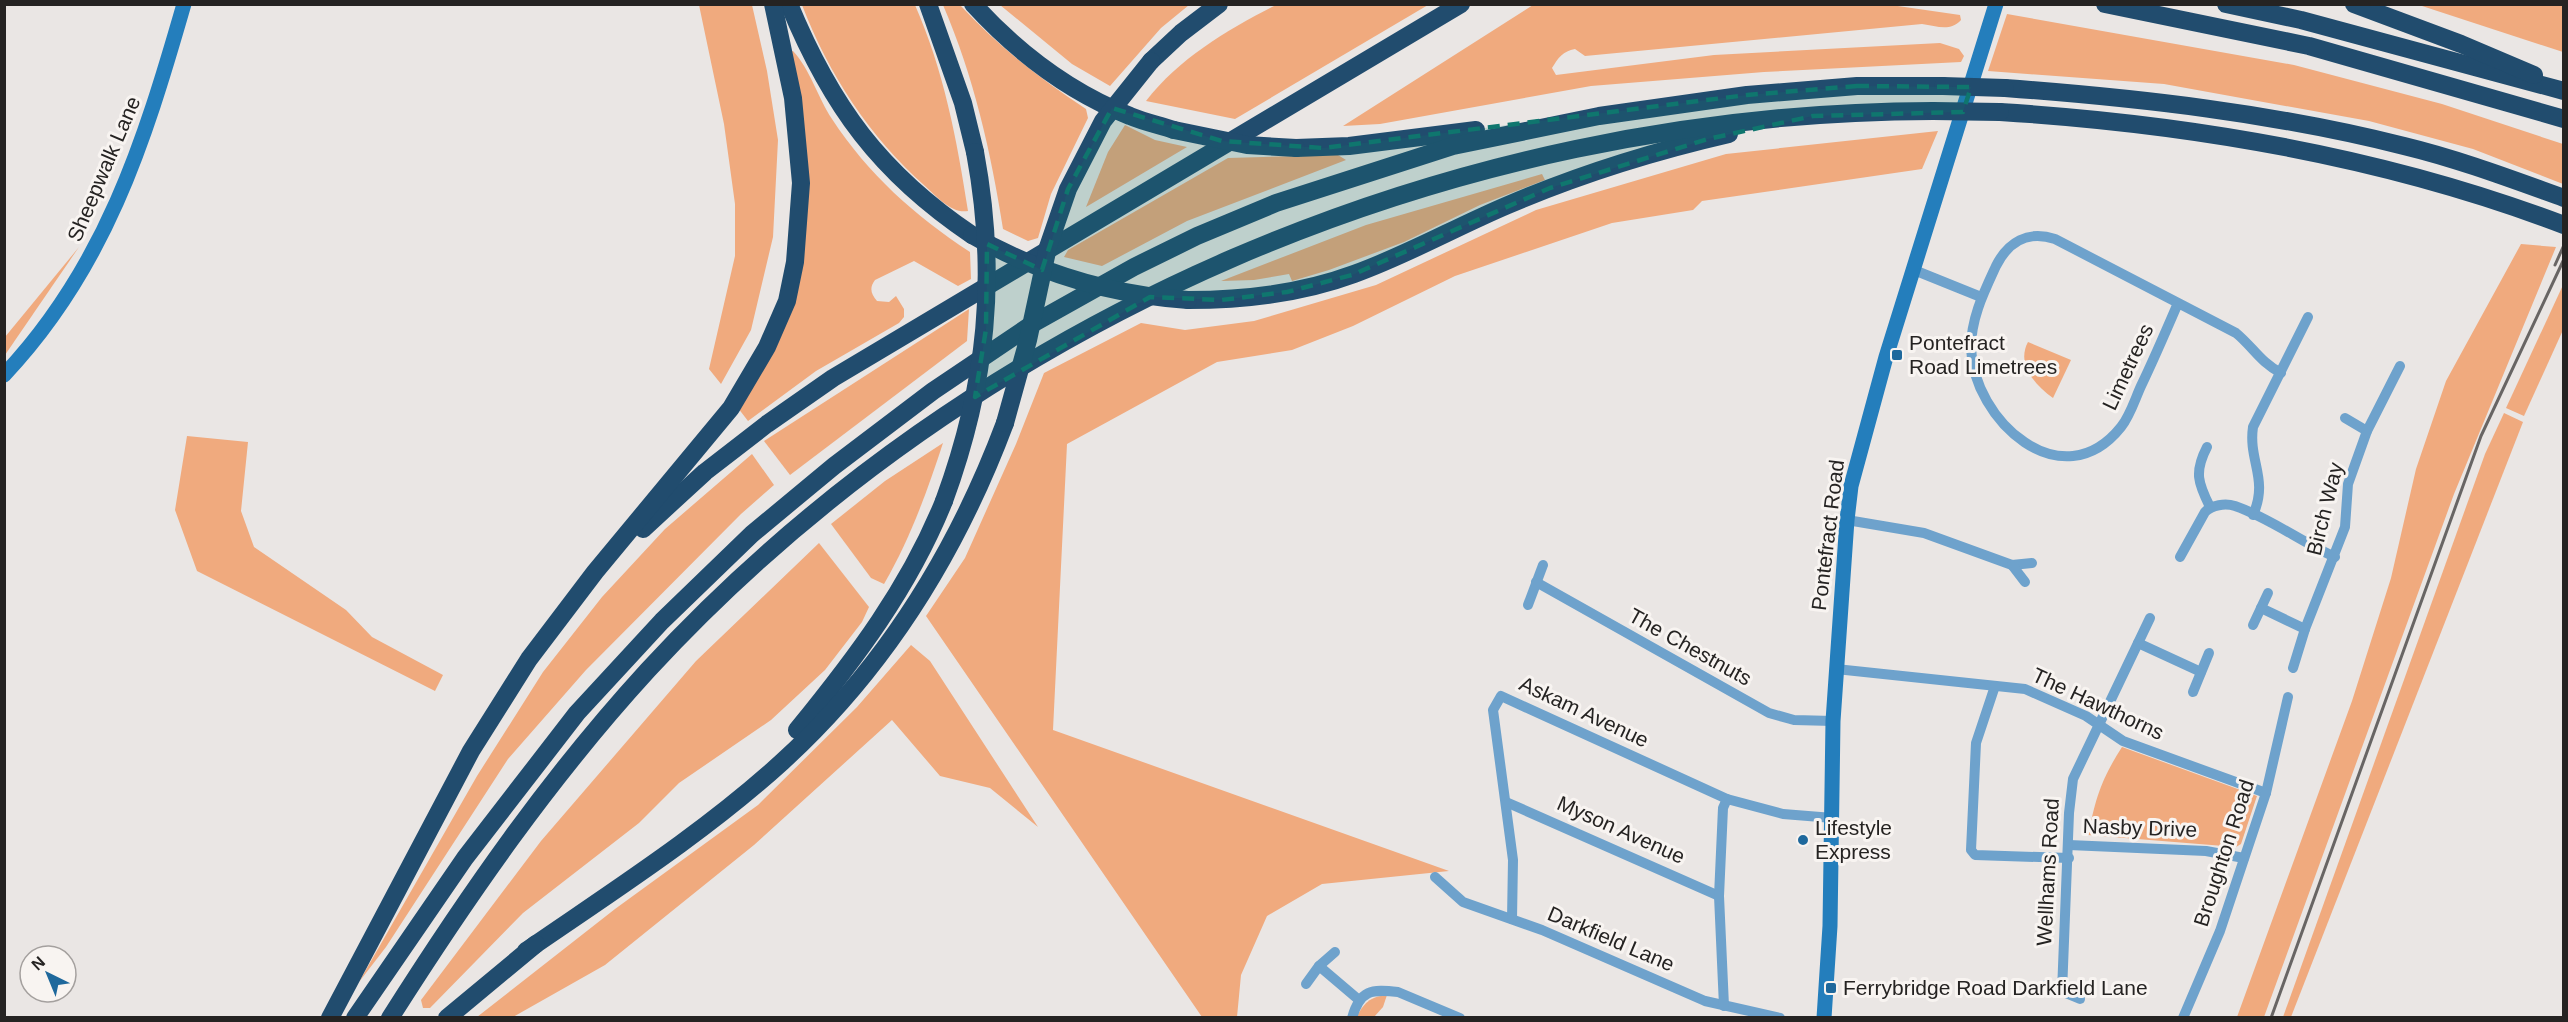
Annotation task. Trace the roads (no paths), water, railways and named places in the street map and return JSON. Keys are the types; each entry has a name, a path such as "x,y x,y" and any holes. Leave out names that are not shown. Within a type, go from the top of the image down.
{"highway":[{"path":"330,1017 471,751 529,659 595,572 731,408 767,347 787,301 795,262 801,183 793,98 773,4"},
{"path":"789,4 828,86 860,136 900,180 972,235 1022,261 1075,281 1131,294 1188,300 1254,298 1320,285 1383,263 1550,188 1708,139 1813,116"},
{"path":"797,730 841,676 886,613 915,565 944,501 971,417 986,329 987,240 975,152 960,93 928,4"},
{"path":"973,4 1020,50 1067,84 1088,96 1131,116 1174,130 1247,145 1296,148 1349,146 1599,116 1747,95 1857,86 2004,88 2135,98 2303,125 2405,146 2564,198"},
{"path":"526,951 694,832 783,761 830,713 906,619 972,503 1005,423 1028,340 1048,247 1068,189 1103,121 1151,61 1181,33 1219,4"},
{"path":"595,572 705,472 766,424 833,378 1461,4"},
{"path":"2105,4 2309,46 2564,119"},
{"path":"2226,4 2301,20 2564,89"},
{"path":"2354,4 2461,44 2564,89"},
{"path":"390,1017 511,837 564,767 650,668 715,603 796,529 886,459 1001,380 1102,322 1191,276 1318,224 1413,191 1500,166 1627,139 1708,126 1813,116 1933,111 2000,112 2129,122 2283,146 2353,161 2434,183 2564,225"},
{"path":"355,1017 465,858 577,713 662,621 752,534 834,466 933,391 1034,323 1134,267 1197,236 1266,207 1453,146 1599,116"},
{"path":"447,1017 526,951 736,788 833,696 871,653 936,569"}],"street":[{"name":"Sheepwalk Lane","path":"4,375 50,321 82,273 106,228 147,131 184,4"},
{"name":"Pontefract Road","path":"1824,1017 1830,926 1836,669 1847,520 1858,454 1996,4"},
{"name":"Limetrees","path":"2178,303 2122,426 2097,447 2078,455 2065,457 2040,452 2016,436 1999,420 1986,400 1975,374 1971,349 1975,318 1982,297 2007,248 2016,241 2043,235 2178,303 2226,328 2246,341 2260,360 2281,373"},
{"path":"1914,270 1982,297"},
{"path":"2253,515 2260,499 2260,483 2252,439 2253,427 2308,317"},
{"name":"Birch Way","path":"2293,668 2305,629 2345,527 2348,484 2367,431 2400,366"},
{"path":"2345,418 2367,431"},
{"path":"2207,447 2201,459 2198,482 2210,507"},
{"path":"2180,557 2210,507 2234,506 2335,557"},
{"path":"1847,520 1924,533 2012,565 2032,563"},
{"path":"1528,604 1543,565"},
{"path":"2012,565 2025,582"},
{"name":"The Chestnuts","path":"1536,582 1768,713 1794,720 1833,721"},
{"path":"2253,625 2268,593"},
{"path":"2261,608 2305,629"},
{"name":"Wellhams Road","path":"2062,992 2069,813 2073,778 2150,618"},
{"path":"2138,643 2201,672"},
{"path":"2193,692 2209,653"},
{"name":"The Hawthorns","path":"1836,669 2025,689 2100,724 2123,741 2266,793"},
{"path":"1995,686 1976,743 1971,850 1975,855 2068,858"},
{"name":"Askam Avenue","path":"1512,919 1513,860 1493,710 1500,696 1727,799 1783,814 1833,818"},
{"name":"Broughton Road","path":"2183,1017 2220,931 2266,793 2288,697"},
{"path":"1724,1006 1719,896 1723,808 1727,799"},
{"name":"Myson Avenue","path":"1506,802 1719,896"},
{"name":"Nasby Drive","path":"2069,845 2206,850 2244,858"},
{"name":"Darkfield Lane","path":"1435,877 1463,902 1542,930 1705,1001 1780,1017"},
{"path":"1306,984 1319,966 1335,952"},
{"path":"1319,966 1359,1000"},
{"path":"2046,985 2080,999"},
{"path":"1352,1017 1359,1000 1366,993 1398,992 1460,1017"}],"railway":[{"path":"2555,265 2564,245"},
{"path":"2271,1018 2481,436 2564,259"}],"place":[{"name":"Pontefract Road Limetrees","path":"1897,355"},
{"name":"Lifestyle Express","path":"1803,840"},
{"name":"Ferrybridge Road Darkfield Lane","path":"1831,988"}]}
